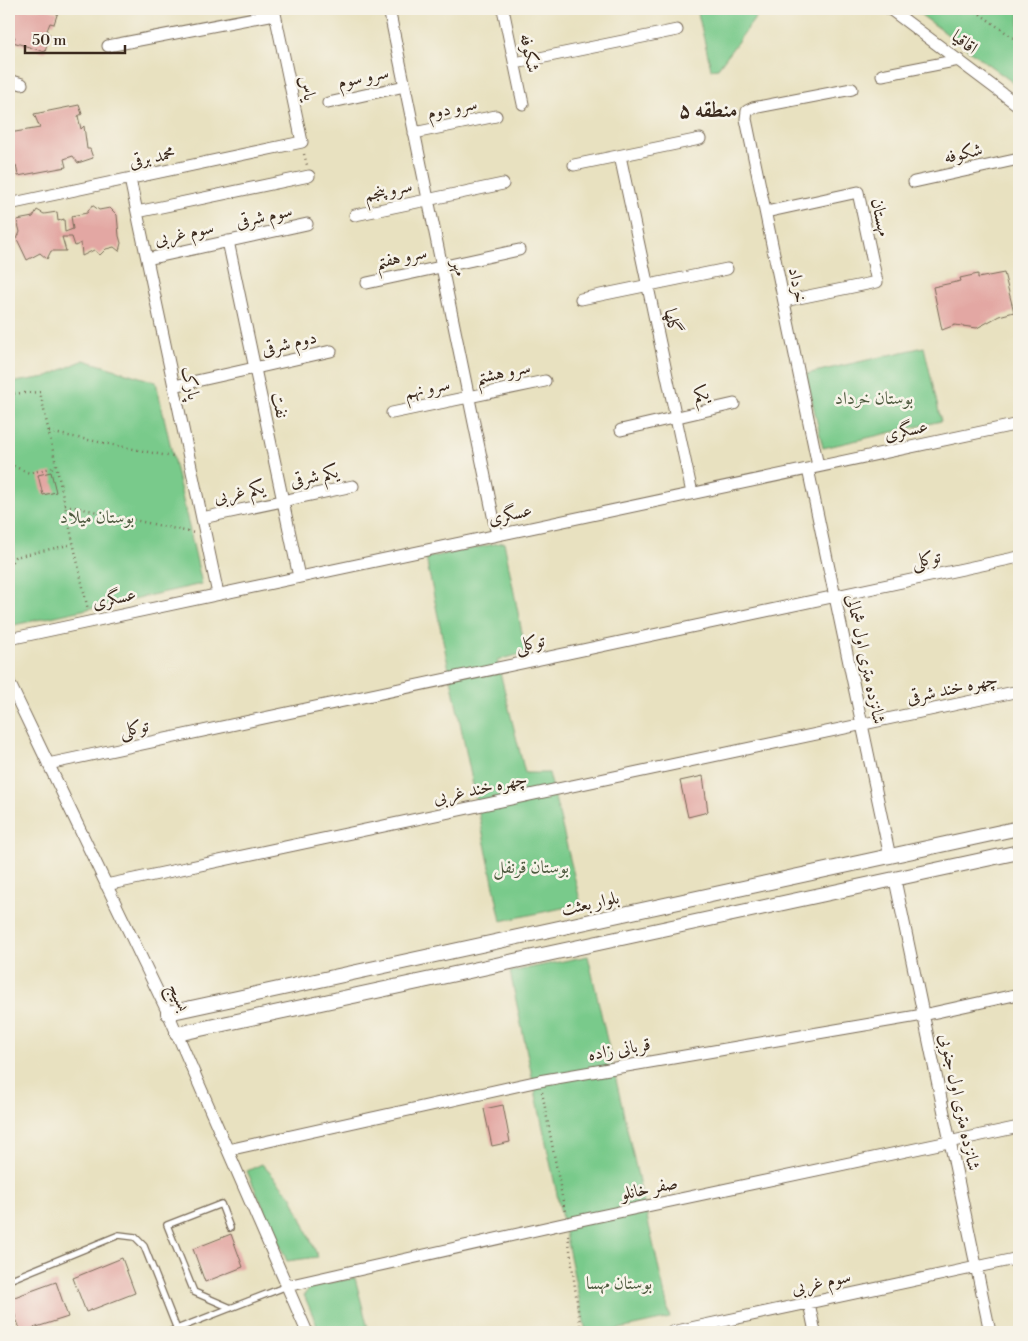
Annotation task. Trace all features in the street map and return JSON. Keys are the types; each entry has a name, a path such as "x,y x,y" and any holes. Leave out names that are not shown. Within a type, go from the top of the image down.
{"street":[{"name":"مهر","path":"389,9 497,535"},
{"name":"شکوفه","path":"503,9 524,104"},
{"name":"اقاقیا","path":"890,9 1019,105"},
{"path":"108,46 274,11"},
{"name":"یاس","path":"274,11 302,142"},
{"path":"515,63 677,30"},
{"path":"882,75 959,60"},
{"path":"9,80 22,84"},
{"name":"سرو سوم","path":"328,103 405,86"},
{"name":"خرداد","path":"813,468 784,301 746,119 747,111 852,89"},
{"name":"سرو دوم","path":"414,133 496,116"},
{"path":"574,165 700,140"},
{"name":"محمد برقی","path":"9,204 302,142"},
{"name":"گلها","path":"620,156 692,493"},
{"name":"شکوفه","path":"914,182 1019,159"},
{"path":"137,212 309,176"},
{"name":"پارک","path":"130,179 218,594"},
{"name":"سرو پنجم","path":"354,215 503,184"},
{"name":"مهستان","path":"766,212 858,192 877,282 784,301"},
{"name":"سوم شرقی","path":"228,241 307,224"},
{"name":"سوم غربی","path":"147,259 228,241"},
{"name":"نفت","path":"228,241 299,577"},
{"name":"سرو هفتم","path":"367,283 519,250"},
{"path":"581,299 726,269"},
{"name":"دوم شرقی","path":"174,386 331,351"},
{"name":"سرو هشتم","path":"469,397 545,382"},
{"name":"سرو نهم","path":"392,413 469,397"},
{"name":"یکم","path":"620,430 734,404"},
{"name":"عسگری","path":"9,639 1019,424"},
{"name":"شانزده متری اول شمالی","path":"813,468 835,596 890,857"},
{"name":"یکم شرقی","path":"283,501 353,486"},
{"name":"یکم غربی","path":"202,518 283,501"},
{"name":"توکلی","path":"48,764 1019,557"},
{"name":"بسیج","path":"9,683 168,1013 307,1332"},
{"name":"چهره خند شرقی","path":"862,724 1019,691"},
{"name":"چهره خند غربی","path":"106,885 862,724"},
{"name":"بلوار بعثت","path":"168,1013 1019,828"},
{"path":"177,1034 1019,852"},
{"path":"890,857 895,880"},
{"name":"شانزده متری اول جنوبی","path":"895,880 990,1332"},
{"name":"قربانی زاده","path":"228,1150 540,1080 923,1015 1019,994"},
{"name":"صفر خانلو","path":"287,1286 567,1222 1019,1128"},
{"name":"سوم غربی","path":"672,1332 688,1331 1019,1258"},
{"path":"809,1303 815,1332"}],"lane":[{"path":"230,1228 221,1204 167,1225 194,1292 231,1308"},
{"path":"9,1280 119,1235 135,1237 144,1246 178,1331"},
{"path":"169,1332 178,1331 287,1286"}],"path":[{"path":"966,9 980,14 1019,42"},
{"path":"980,14 993,9"},
{"path":"302,142 309,176"},
{"path":"9,394 40,392 90,621"},
{"path":"49,432 173,457"},
{"path":"9,464 29,473 56,467"},
{"path":"65,505 190,530 207,542"},
{"path":"9,566 15,557 73,544"},
{"path":"540,1080 567,1222 581,1332"}],"green space":[{"path":"697,9 762,9 718,68 711,69"},
{"path":"913,9 1019,9 1019,87"},
{"name":"بوستان خرداد","path":"924,347 941,421 823,448 806,374"},
{"name":"بوستان میلاد","path":"84,360 156,382 202,584 14,625 9,623 9,383 46,377"},
{"name":"بوستان قرنفل","path":"504,542 526,653 497,660 525,773 549,773 581,904 501,921 426,558"},
{"name":"بوستان مهسا","path":"588,956 670,1318 606,1332 586,1332 510,972"},
{"path":"262,1164 292,1197 318,1257 287,1261 247,1171"},
{"path":"355,1278 369,1332 320,1332 304,1295 311,1286"}],"building":[{"path":"9,9 47,9 58,12 54,24 50,23 46,33 50,34 45,52 13,42 15,37 9,35"},
{"path":"79,105 82,114 78,116 81,129 84,126 87,149 90,149 93,158 78,163 73,156 64,159 66,167 18,176 16,165 9,167 9,133 40,128 34,114"},
{"path":"92,205 99,210 110,208 117,215 121,243 119,251 114,247 106,249 100,255 94,250 82,256 81,243 75,246 72,237 62,237 66,251 51,251 47,259 40,253 27,260 17,239 20,232 17,220 33,217 37,210 44,214 57,212 58,221 64,219 65,232 73,229 71,216 87,213"},
{"path":"1004,273 1014,312 999,316 977,328 955,325 942,330 933,287 961,281 960,278 978,274 978,278"},
{"path":"51,472 56,492 43,495 38,475"},
{"path":"703,776 708,812 688,817 680,781"},
{"path":"503,1105 510,1142 492,1146 484,1109"},
{"path":"231,1234 243,1267 205,1282 193,1249"},
{"path":"122,1258 135,1293 86,1312 73,1278"},
{"path":"56,1282 68,1317 21,1332 9,1299"}],"district":[{"name":"منطقه ۵","path":"708,109"}]}
